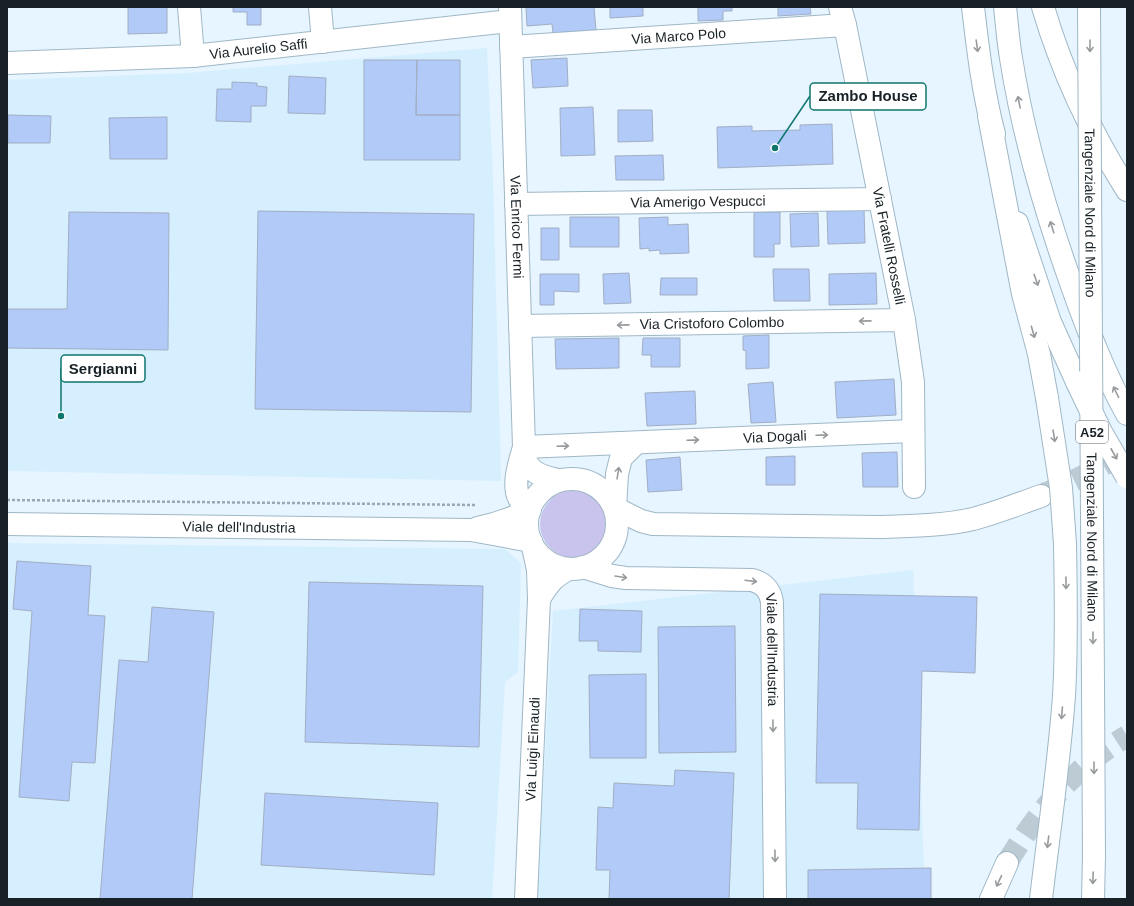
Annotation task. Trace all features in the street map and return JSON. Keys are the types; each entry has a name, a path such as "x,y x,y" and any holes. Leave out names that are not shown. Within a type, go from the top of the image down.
{"main road":[{"path":"189,7 192,56"},
{"path":"320,7 323,42"},
{"path":"973,7 977,45 989,116 1022,294 1039,354 1061,488 1065,544 1066,635 1060,742 1041,899"},
{"path":"1005,7 1011,58 1021,108 1036,172 1049,217 1083,316 1105,369 1127,414"},
{"path":"1043,7 1066,74 1088,122 1127,190"},
{"name":"Tangenziale Nord di Milano","path":"1089,7 1093,899"},
{"name":"Via Aurelio Saffi","path":"7,63 192,56 323,42 510,14"},
{"name":"Via Enrico Fermi","path":"510,14 524,447 526,461 532,470 549,478 559,480"},
{"name":"Via Marco Polo","path":"511,47 843,16"},
{"name":"Via Fratelli Rosselli","path":"843,16 904,320 913,382 914,487"},
{"path":"989,116 1022,241 1050,322 1076,382 1101,432 1127,477"},
{"name":"Via Amerigo Vespucci","path":"516,204 880,199"},
{"name":"Via Cristoforo Colombo","path":"520,326 904,320"},
{"name":"Via Dogali","path":"524,447 913,431"},
{"path":"612,546 617,525 615,508 617,474 621,458 636,443"},
{"name":"Via Enrico Fermi","path":"524,447 518,469 516,490 519,498 529,511"},
{"path":"576,568 563,568 551,564 532,544 527,527 529,511 533,502 540,492 550,484 559,480 574,478 592,483 602,489 615,508 641,521 653,524 878,527 942,524 973,519 1041,496"},
{"name":"Viale dell'Industria","path":"471,530 500,522 529,511"},
{"name":"Viale dell'Industria","path":"7,524 471,530 532,544"},
{"path":"539,598 546,586 555,577 600,560 623,536 653,524"},
{"name":"Via Luigi Einaudi","path":"526,899 539,598 538,570 532,544"},
{"name":"Viale dell'Industria","path":"576,568 626,578 752,580 765,586 769,592 772,602 775,899"},
{"path":"992,899 1007,864"}],"shaded area":[{"path":"487,48 493,180 501,481 7,471 7,80 187,73"},
{"path":"567,490 581,490 593,496 602,505 608,517 606,537 598,548 587,556 581,558 567,558 561,556 550,548 542,537 540,531 540,517 542,511 550,500 561,492"},
{"path":"7,543 505,549 521,563 518,672 505,682 492,899 7,899"},
{"path":"913,570 925,899 537,899 553,611"}],"building":[{"path":"128,7 167,7 167,33 128,34"},
{"path":"233,7 261,7 261,25 247,25 247,12 233,12"},
{"path":"526,7 594,7 596,30 553,33 552,24 527,26"},
{"path":"610,7 643,7 643,16 610,18"},
{"path":"698,7 732,7 732,11 723,11 723,20 698,21"},
{"path":"778,7 810,7 811,14 778,16"},
{"path":"567,58 568,86 533,88 531,60"},
{"path":"364,60 417,60 416,115 460,115 460,160 364,160"},
{"path":"417,60 460,60 460,115 416,115"},
{"path":"289,76 326,78 325,114 288,113"},
{"path":"232,82 257,83 257,86 267,87 266,106 251,106 251,122 216,121 217,89 232,89"},
{"path":"593,107 595,155 561,156 560,108"},
{"path":"618,110 652,110 653,141 618,142"},
{"path":"8,115 51,116 50,143 8,143"},
{"path":"167,117 167,159 110,159 109,118"},
{"path":"832,124 833,164 718,168 717,127 752,126 752,131 800,130 800,125"},
{"path":"663,155 664,180 616,180 615,156"},
{"path":"864,209 865,243 828,244 827,211"},
{"path":"258,211 474,214 471,412 255,409"},
{"path":"69,212 169,213 168,350 7,348 7,309 67,309"},
{"path":"754,212 780,212 780,244 774,244 774,257 754,257"},
{"path":"818,213 819,246 791,247 790,214"},
{"path":"570,217 619,217 619,247 570,247"},
{"path":"668,217 668,225 688,224 689,253 660,254 660,250 649,251 649,248 640,249 639,218"},
{"path":"541,228 559,228 559,260 541,260"},
{"path":"773,269 809,269 810,301 774,301"},
{"path":"629,273 631,303 604,304 603,274"},
{"path":"876,273 877,304 829,305 829,274"},
{"path":"540,274 579,274 579,292 554,291 554,305 540,305"},
{"path":"661,278 697,278 697,295 660,295"},
{"path":"769,335 769,368 746,369 746,351 743,350 743,336"},
{"path":"619,338 619,368 556,369 555,339"},
{"path":"643,338 680,338 680,367 651,367 651,355 642,355"},
{"path":"894,379 896,415 837,418 835,382"},
{"path":"773,382 776,422 751,423 748,384"},
{"path":"695,391 696,424 647,426 645,393"},
{"path":"897,452 898,487 863,487 862,453"},
{"path":"795,456 795,485 766,485 766,457"},
{"path":"680,457 682,490 648,492 646,460"},
{"path":"17,561 91,566 88,615 105,616 95,763 72,762 69,801 19,797 32,611 13,609"},
{"path":"309,582 483,586 479,747 305,742"},
{"path":"820,594 977,597 975,673 922,671 919,830 857,829 858,783 816,783"},
{"path":"152,607 214,612 192,899 100,899 119,660 148,662"},
{"path":"580,609 642,611 641,652 598,651 598,641 579,641"},
{"path":"735,626 736,752 659,753 658,627"},
{"path":"646,674 646,758 590,758 589,675"},
{"path":"675,770 734,773 729,899 609,899 610,870 596,870 598,807 613,808 614,783 674,786"},
{"path":"265,793 438,803 434,875 261,865"},
{"path":"931,868 931,899 808,899 808,870"}],"tunnel":[{"path":"1044,494 1065,485 1127,451"},
{"path":"1007,863 1045,808 1074,776 1108,748 1127,736"}],"place":[{"name":"Zambo House","path":"775,148"},
{"name":"Sergianni","path":"61,416"}]}
